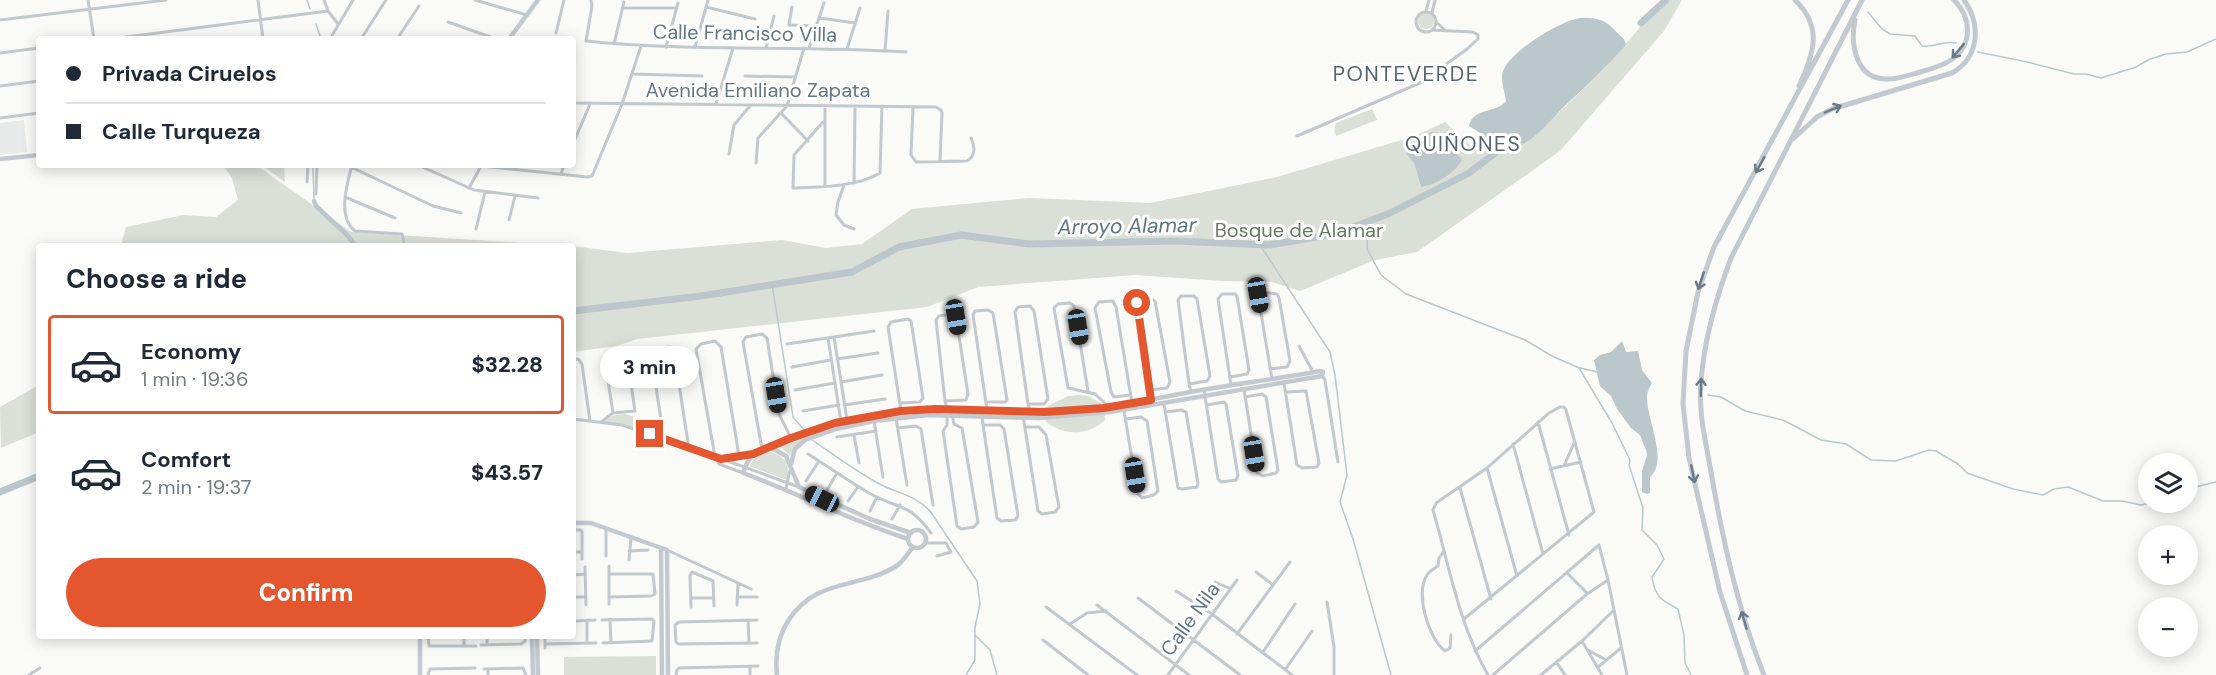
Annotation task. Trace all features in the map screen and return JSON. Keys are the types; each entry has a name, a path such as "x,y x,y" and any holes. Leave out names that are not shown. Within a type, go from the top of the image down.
{"highway":[{"path":"1788,114 1811,56 1814,37 1808,15 1795,0"},
{"path":"1747,675 1720,592 1689,458 1683,404 1684,369 1690,324 1706,267 1724,228 1848,0"},
{"path":"1764,675 1745,623 1725,539 1704,433 1700,384 1710,327 1723,278 1743,233 1862,0"},
{"path":"1856,13 1852,38 1854,54 1868,72 1876,77 1891,80 1943,64 1961,50 1967,37 1967,22 1964,12 1954,0"},
{"path":"1788,145 1811,122 1838,106 1952,73 1962,66 1969,58 1976,35 1974,18 1964,0"}],"street":[{"path":"88,0 94,36"},
{"path":"0,20 166,0"},
{"path":"258,0 263,36"},
{"path":"332,36 353,0"},
{"path":"363,36 385,2 377,0"},
{"path":"475,0 527,15"},
{"path":"511,36 538,0"},
{"path":"556,33 564,0"},
{"name":"Calle Francisco Villa","path":"592,0 585,41 694,48 809,48 906,52"},
{"path":"694,48 708,0"},
{"path":"1297,136 1400,93 1432,76 1478,39 1478,35 1473,32 1422,31 1416,25 1418,16 1426,11 1429,0"},
{"path":"1435,0 1432,13 1436,22 1447,32"},
{"path":"324,1 338,24"},
{"path":"614,44 624,2"},
{"path":"666,47 678,3"},
{"path":"809,48 824,3"},
{"path":"399,36 419,6"},
{"path":"706,7 756,19"},
{"path":"792,7 789,25 815,26"},
{"path":"622,8 677,8"},
{"path":"847,49 860,8"},
{"path":"135,36 328,11"},
{"path":"885,51 888,11"},
{"path":"1426,11 1432,13"},
{"path":"766,48 774,16"},
{"path":"820,18 855,23"},
{"path":"448,22 488,36"},
{"path":"1432,30 1436,22"},
{"path":"507,168 590,177 594,173 622,104 641,46"},
{"path":"0,53 36,48"},
{"path":"716,105 733,48"},
{"path":"756,163 758,138 787,106 804,48"},
{"path":"633,74 702,76"},
{"path":"745,76 795,77"},
{"path":"0,86 36,81"},
{"name":"Avenida Emiliano Zapata","path":"576,103 936,107 941,110 940,161"},
{"path":"576,137 590,104"},
{"path":"729,154 734,124 751,105"},
{"path":"825,106 823,122 825,185"},
{"path":"854,183 855,106"},
{"path":"823,122 794,154 793,188 854,183 880,173 882,106"},
{"path":"913,107 911,155 916,162 970,159 974,149 971,138"},
{"path":"0,118 36,113"},
{"path":"781,113 808,141"},
{"path":"0,159 36,155"},
{"path":"307,182 308,168"},
{"path":"316,195 317,168"},
{"path":"351,168 345,197 345,211 351,229 402,234 404,243"},
{"path":"355,168 433,206 461,213"},
{"path":"425,168 469,188 484,192 538,198"},
{"path":"469,188 479,168"},
{"path":"561,174 563,168"},
{"path":"845,184 837,208 839,221 854,229"},
{"path":"476,229 484,192"},
{"path":"509,220 515,196"},
{"path":"345,197 395,218"},
{"path":"1270,369 1287,367 1290,361 1279,298 1277,294 1262,292 1258,295 1270,369 1272,379"},
{"path":"1230,377 1247,374 1249,370 1237,296 1222,294 1218,299 1231,385"},
{"path":"1189,384 1207,381 1210,376 1197,299 1194,296 1182,296 1178,300 1189,384 1191,392"},
{"path":"1150,390 1167,388 1170,382 1155,301 1140,299 1137,303 1151,400"},
{"path":"1130,395 1114,397 1112,392 1095,308 1099,302 1113,301 1116,307 1132,404"},
{"path":"1088,391 1074,306 1070,303 1058,304 1054,308 1067,386 1070,390 1088,391 1102,399 1110,410"},
{"path":"1028,404 1044,404 1048,399 1034,311 1030,306 1018,307 1015,312 1028,404 1030,412"},
{"path":"987,402 1007,400 993,313 988,310 975,311 974,315 987,410"},
{"path":"945,401 966,400 968,394 956,317 952,314 939,316 936,320 945,401 954,424 962,428 978,522 968,528 961,529 957,526 943,431 948,413"},
{"path":"901,403 920,402 923,398 911,321 908,319 891,322 888,327 901,411"},
{"path":"787,345 874,331"},
{"path":"762,449 743,342 746,337 762,334 767,338 778,414 791,438"},
{"path":"834,337 845,424"},
{"path":"828,338 839,405 845,424"},
{"path":"576,419 622,425 689,449 715,457 745,467 911,533 922,532 926,538 925,543 920,548 913,547 908,539 719,464 715,457 696,349 700,344 716,341 721,347 738,456"},
{"path":"1299,346 1313,372"},
{"path":"664,439 651,355 654,349 670,347 674,352 689,449"},
{"path":"837,359 878,353"},
{"path":"601,422 613,413 634,412 636,408 627,357 623,354 608,356 605,361 613,413"},
{"path":"576,359 582,364 590,421"},
{"path":"792,367 831,360"},
{"path":"786,489 794,452 799,445 845,424 901,411 1023,417 1110,410 1191,392 1322,371 1338,462"},
{"path":"841,382 882,375"},
{"path":"721,459 753,454 768,446 826,426 987,410 1124,411 1322,376"},
{"path":"1284,382 1297,465 1302,468 1317,467 1319,463 1306,391 1286,392"},
{"path":"795,390 836,383"},
{"path":"1244,389 1245,397 1257,473 1263,476 1276,473 1278,470 1266,397 1262,394 1245,397"},
{"path":"1204,390 1218,479 1221,482 1236,480 1238,476 1226,404 1224,402 1207,405"},
{"path":"844,405 885,399"},
{"path":"1164,404 1178,488 1197,488 1186,412 1181,410 1166,412"},
{"path":"803,411 839,405"},
{"path":"1464,620 1594,512 1564,407 1560,407 1538,422 1487,468 1436,503 1434,507 1444,551 1464,620 1475,651 1491,675 1587,594 1608,580"},
{"path":"1124,411 1138,494 1142,498 1154,495 1158,491 1147,421 1141,417 1126,419"},
{"path":"982,416 983,425 997,519 1015,520 1018,516 1004,429 1000,425 983,425"},
{"path":"1023,417 1024,427 1038,511 1042,514 1055,512 1059,507 1046,435 1040,428 1024,427"},
{"path":"896,418 907,485"},
{"path":"874,421 883,477"},
{"path":"1538,422 1569,535"},
{"path":"826,426 828,432"},
{"path":"898,428 916,426 921,429 933,505"},
{"path":"837,437 876,431"},
{"path":"854,435 859,463"},
{"path":"1564,466 1575,441"},
{"path":"1514,444 1544,554"},
{"path":"768,446 782,452 791,464 793,476 799,487"},
{"path":"743,473 753,454"},
{"path":"808,454 858,487 914,513 931,533"},
{"path":"806,481 819,461"},
{"path":"1551,469 1581,462"},
{"path":"1487,468 1517,576"},
{"path":"822,499 837,473"},
{"path":"848,501 858,487"},
{"path":"1460,488 1491,598"},
{"path":"870,511 877,497"},
{"path":"892,519 900,505"},
{"path":"576,523 585,522 631,536 751,589"},
{"path":"606,528 606,556"},
{"path":"576,530 582,531 582,559"},
{"path":"908,539 911,533"},
{"path":"629,560 631,536"},
{"path":"925,543 946,543 951,552 937,556"},
{"path":"1475,651 1599,545 1627,675"},
{"path":"777,675 775,662 779,639 784,626 801,605 822,591 889,569 904,559 913,547"},
{"path":"661,548 662,631 668,675"},
{"path":"629,551 648,550"},
{"path":"662,675 668,633 667,550"},
{"path":"1444,551 1439,558 1438,566 1429,572 1424,581 1424,607 1431,634 1445,651 1450,648 1451,635"},
{"path":"576,552 582,552"},
{"path":"1237,634 1290,562"},
{"path":"609,566 609,604"},
{"path":"585,567 586,605"},
{"path":"703,576 707,568"},
{"path":"1256,572 1273,585"},
{"path":"609,574 650,573 654,576 654,594 651,596 609,597"},
{"path":"691,607 691,573 713,581 714,606"},
{"path":"1567,573 1587,594"},
{"path":"576,574 585,574"},
{"name":"Calle Nila","path":"1168,675 1237,580"},
{"path":"1215,582 1231,589"},
{"path":"737,605 738,583"},
{"path":"654,585 661,585"},
{"path":"1176,591 1212,614 1292,675"},
{"path":"576,597 586,597"},
{"path":"738,597 757,597"},
{"path":"691,598 714,598"},
{"path":"1138,598 1240,675"},
{"path":"1327,602 1334,647 1334,675"},
{"path":"1263,652 1295,604"},
{"path":"1097,605 1189,675"},
{"path":"1046,606 1137,675"},
{"path":"1541,675 1582,641 1614,610"},
{"path":"1070,624 1087,613 1106,612"},
{"path":"602,620 652,619 654,621 654,639 650,642 603,643"},
{"path":"587,620 587,643"},
{"path":"576,621 595,620"},
{"path":"610,620 611,643"},
{"path":"748,620 749,643"},
{"path":"757,620 679,622 675,626 678,644 757,643"},
{"path":"654,630 662,631"},
{"path":"1285,670 1312,631"},
{"path":"668,633 675,633"},
{"path":"420,639 420,675"},
{"path":"428,639 429,646 476,646"},
{"path":"464,639 464,646"},
{"path":"487,639 487,645"},
{"path":"481,645 521,644 525,639"},
{"path":"532,639 533,675"},
{"path":"537,639 538,675"},
{"path":"545,639 545,646 596,643"},
{"path":"1043,640 1088,675"},
{"path":"1582,641 1602,675"},
{"path":"1598,667 1621,648"},
{"path":"1587,649 1606,660"},
{"path":"1557,663 1565,675"},
{"path":"676,675 676,670 679,668 758,666"},
{"path":"750,667 750,675"},
{"path":"428,675 430,669 476,668"},
{"path":"488,675 486,669 523,668 526,675"},
{"path":"29,675 40,669"},
{"path":"465,669 465,675"}],"shaded area":[{"path":"1580,18 1605,22 1624,39 1626,44 1541,131 1523,144 1505,149 1469,126 1475,116 1497,108 1506,101 1502,80 1503,72 1517,53 1550,30"},
{"path":"24,120 27,152 0,155 0,123"},
{"path":"1431,132 1444,134 1462,160 1444,178 1421,187 1414,163 1407,154 1405,146"},
{"path":"1622,341 1626,352 1638,351 1642,370 1652,383 1647,394 1657,461 1650,477 1650,493 1647,494 1642,492 1642,471 1647,455 1646,450 1640,435 1631,428 1617,409 1611,396 1600,386 1594,360 1600,355 1611,352"}],"green space":[{"name":"Bosque de Alamar","path":"1666,0 1682,0 1664,31 1560,151 1417,252 1375,260 1300,291 1272,282 1135,275 978,287 927,307 638,339 616,346 576,352 576,246 627,253 782,240 826,248 862,244 912,209 1029,198 1150,203 1277,177 1412,137 1445,122 1473,148 1510,149 1540,131 1604,69","holes":["1424,134 1450,140 1454,152 1425,186 1421,187 1414,163 1405,146"]},
{"path":"1426,13 1432,15 1434,21 1432,27 1426,29 1420,27 1418,21 1420,15"},
{"path":"1372,109 1377,120 1336,136 1334,130 1336,123"},
{"path":"225,168 260,168 351,232 523,243 122,243 126,227 183,215 216,217 238,200 232,178"},
{"path":"265,168 284,168 285,182"},
{"path":"36,387 36,433 1,448 0,407"},
{"path":"1068,396 1088,396 1104,405 1105,420 1091,429 1076,432 1061,430 1046,422 1044,408"},
{"path":"625,414 639,418 651,432 604,421 615,415"},
{"path":"824,430 795,447 790,455 779,446"},
{"path":"766,452 777,454 785,460 788,469 787,480 749,466 756,456"},
{"path":"656,656 656,675 564,675 564,657"}],"waterway":[{"path":"307,0 310,9"},
{"name":"Arroyo Alamar","path":"1641,23 1666,0"},
{"path":"1868,12 1882,29 1890,34 1915,36 1922,46 1956,43"},
{"path":"316,24 320,36"},
{"path":"1978,52 2101,78 2136,67 2166,54 2187,52 2216,39"},
{"name":"Arroyo Alamar","path":"576,311 701,296 852,272 899,247 961,235 1029,244 1175,241 1269,245 1334,234 1388,214 1469,173 1507,144"},
{"path":"313,168 314,201"},
{"path":"314,201 316,206 354,243"},
{"path":"1368,222 1367,249 1381,275 1406,294 1525,340 1579,368 1612,423 1630,460 1629,465 1643,508 1642,530 1657,545 1664,559 1652,577 1653,584 1660,597 1678,609 1684,635 1685,663 1691,675"},
{"path":"1260,245 1330,352 1335,375 1347,475 1340,502 1353,539 1391,675"},
{"path":"772,284 793,417 806,432"},
{"path":"1580,368 1598,372"},
{"path":"1708,395 1721,397 1745,411 1783,420 1821,440 1846,444 1871,460 1896,461 1929,450 1936,451 1958,464 1967,473 2013,489 2043,495 2054,489 2068,487 2103,501 2122,501 2138,504"},
{"path":"812,440 883,486 924,505 977,581 980,604 975,627 975,660 966,675"},
{"name":"Arroyo Alamar","path":"0,492 36,477"},
{"path":"2198,486 2216,482"},
{"path":"975,635 990,650 997,675"}],"district":[{"name":"PONTEVERDE","path":"1406,74"},
{"name":"QUIÑONES","path":"1463,144"}],"route":[{"path":"650,434 721,459 753,454 835,423 901,411 935,409 1045,412 1104,408 1151,400 1137,303"}]}
